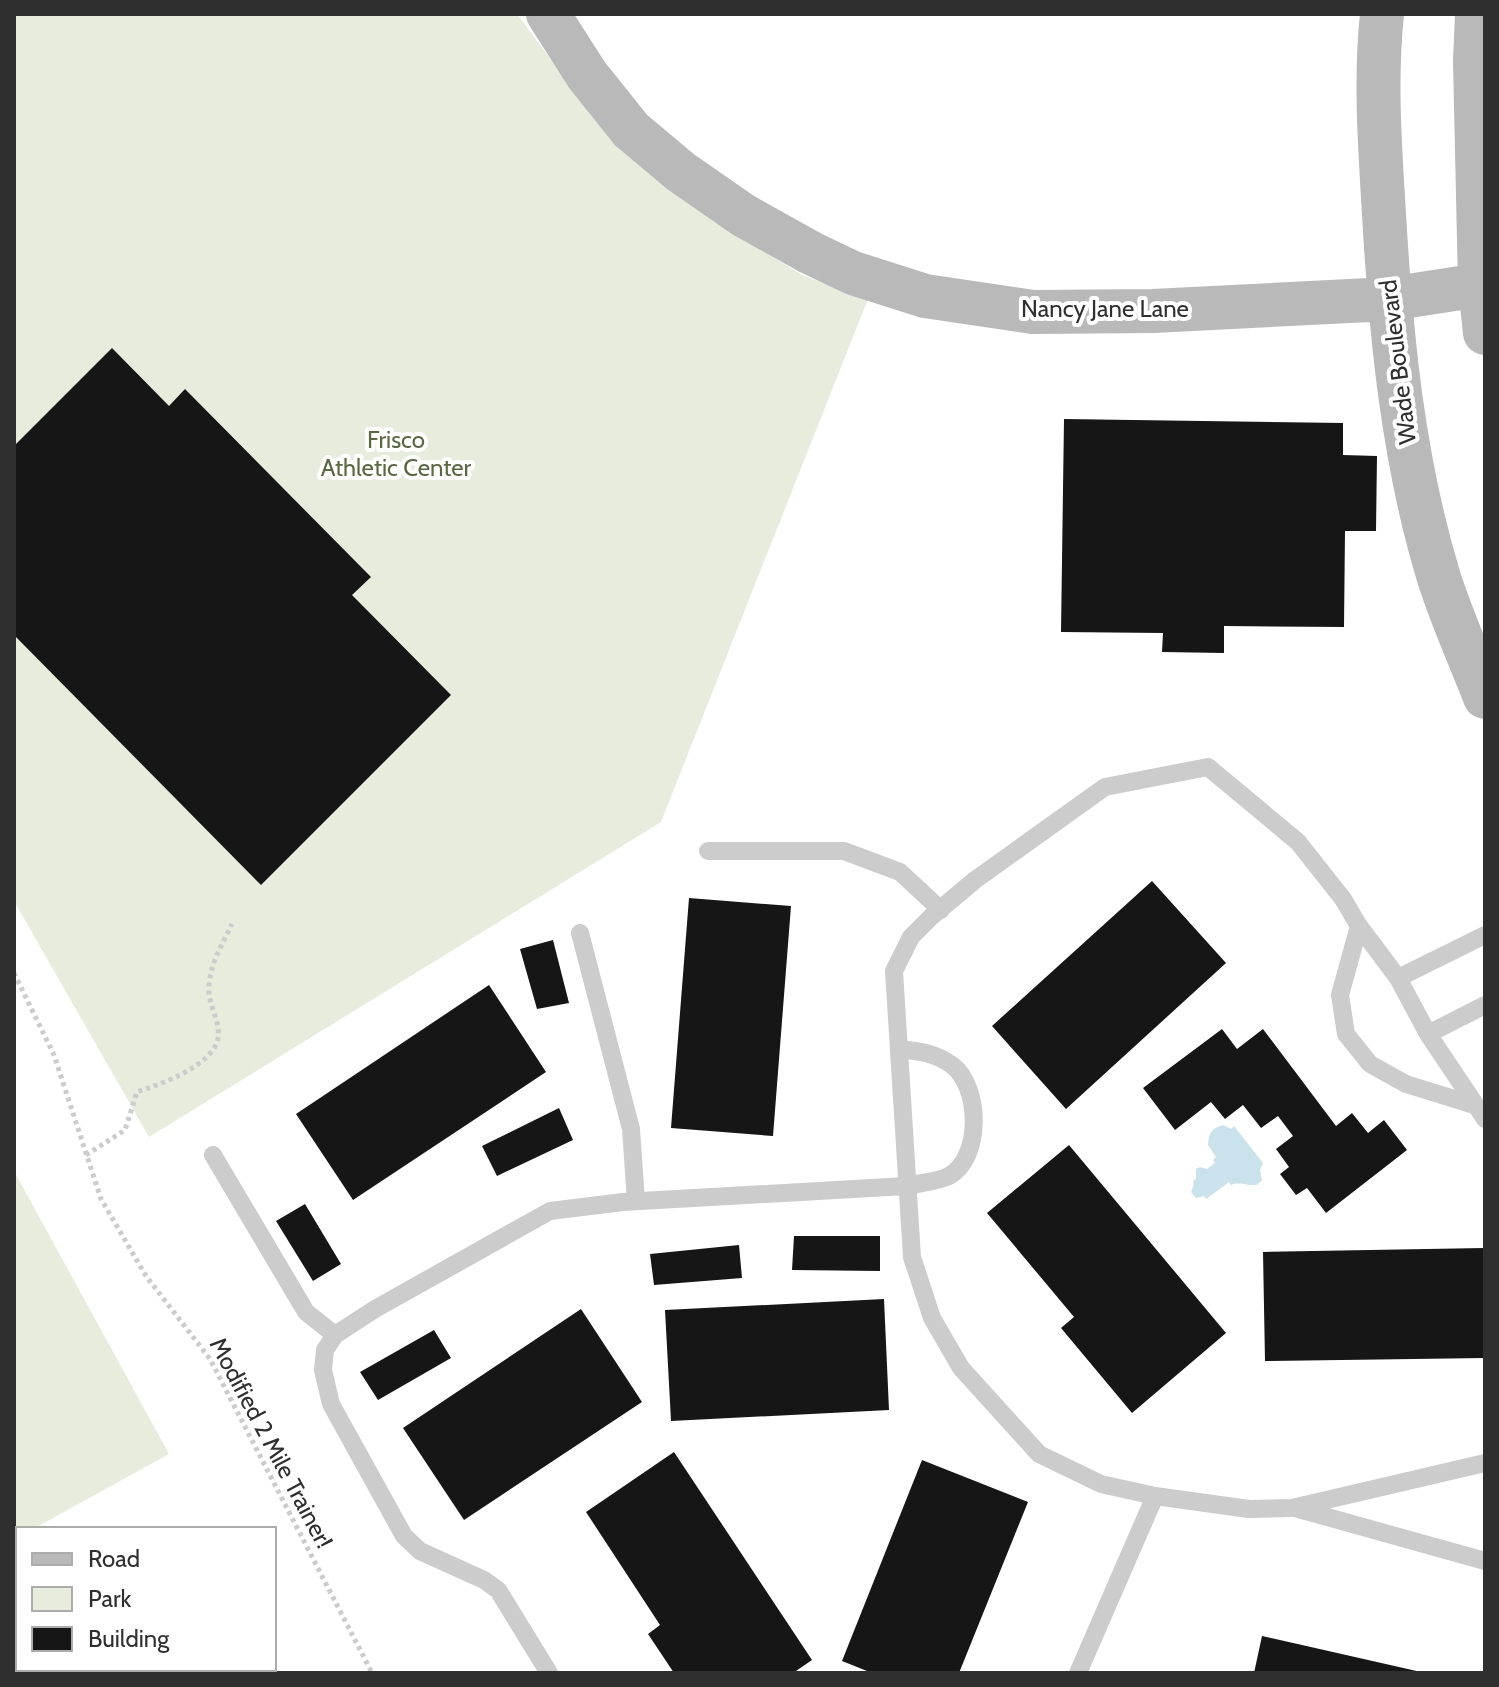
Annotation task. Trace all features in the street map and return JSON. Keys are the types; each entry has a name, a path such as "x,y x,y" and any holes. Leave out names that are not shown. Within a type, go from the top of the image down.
{"street":[{"name":"Nancy Jane Lane","path":"548,14 587,75 631,130 681,172 743,215 811,253 853,273 925,296 1033,312 1153,311 1389,299 1483,284"},
{"name":"Wade Boulevard","path":"1382,14 1379,42 1381,164 1398,386 1417,494 1440,580 1485,697"},
{"path":"1477,14 1475,61 1485,333"}],"lane":[{"path":"1481,1113 1428,1034 1398,978 1343,899 1298,842 1208,767 1105,787 975,880 911,937 894,971 912,1257 932,1318 961,1368 1039,1454 1101,1484 1155,1496 1249,1509 1292,1508 1485,1463"},
{"path":"708,851 844,851 900,872 941,910"},
{"path":"1359,926 1340,995 1346,1034 1370,1064 1406,1084 1481,1113"},
{"path":"580,933 631,1129 636,1201"},
{"path":"1398,978 1485,935"},
{"path":"1428,1034 1485,1005"},
{"path":"549,1673 498,1590 484,1580 420,1551 404,1536 331,1404 323,1370 325,1350 335,1335 375,1309 550,1211 636,1201 906,1186 949,1176 967,1160 975,1122 971,1094 955,1067 927,1052 899,1049"},
{"path":"213,1155 306,1312 335,1335"},
{"path":"1078,1673 1155,1496"},
{"path":"1292,1508 1485,1561"}],"path":[{"path":"86,1155 125,1130 137,1092 186,1073 206,1056 218,1040 217,1023 208,992 213,964 232,924"},
{"name":"Modified 2 Mile Trainer!","path":"14,973 54,1055 101,1199 146,1276 210,1359 372,1673"}],"green space":[{"name":"Frisco Athletic Center","path":"14,14 517,14 587,108 726,228 802,275 868,299 661,822 149,1137 14,901"},
{"path":"14,1171 169,1454 37,1527 16,1527 14,1540"}],"water":[{"path":"1223,1125 1231,1129 1234,1126 1263,1163 1260,1170 1262,1180 1257,1185 1231,1185 1229,1182 1206,1199 1204,1196 1196,1198 1191,1192 1196,1169 1207,1169 1215,1163 1213,1160 1216,1157 1208,1145 1209,1138 1213,1130"}],"building":[{"name":"Frisco Athletic Center","path":"112,348 169,406 185,389 371,577 352,595 451,695 261,885 14,635 14,446"},
{"path":"1064,419 1343,423 1343,455 1377,456 1376,531 1345,531 1344,627 1224,626 1224,653 1162,652 1163,633 1061,632"},
{"path":"1152,881 1226,963 1066,1109 992,1026"},
{"path":"689,898 791,906 773,1136 671,1128"},
{"path":"553,940 569,1003 537,1009 520,949"},
{"path":"489,985 546,1072 353,1200 296,1114"},
{"path":"1222,1029 1237,1049 1263,1029 1336,1126 1352,1113 1368,1133 1384,1120 1407,1150 1326,1213 1307,1188 1296,1195 1280,1174 1289,1167 1276,1149 1293,1136 1278,1116 1261,1128 1243,1105 1225,1119 1211,1102 1175,1130 1143,1088"},
{"path":"559,1108 573,1140 497,1176 482,1146"},
{"path":"1069,1145 1226,1333 1132,1413 1061,1328 1074,1317 987,1213"},
{"path":"305,1204 341,1264 313,1281 276,1221"},
{"path":"794,1236 880,1236 880,1271 792,1270"},
{"path":"739,1245 742,1278 654,1285 650,1254"},
{"path":"1484,1248 1485,1358 1265,1361 1263,1252"},
{"path":"884,1299 889,1410 671,1421 665,1310"},
{"path":"581,1309 642,1402 464,1520 403,1428"},
{"path":"434,1330 451,1358 378,1400 360,1372"},
{"path":"674,1452 812,1660 793,1673 674,1673 648,1634 660,1625 586,1512"},
{"path":"922,1460 1028,1502 959,1673 872,1673 842,1661"},
{"path":"1262,1636 1421,1672 1421,1673 1254,1673"}]}
